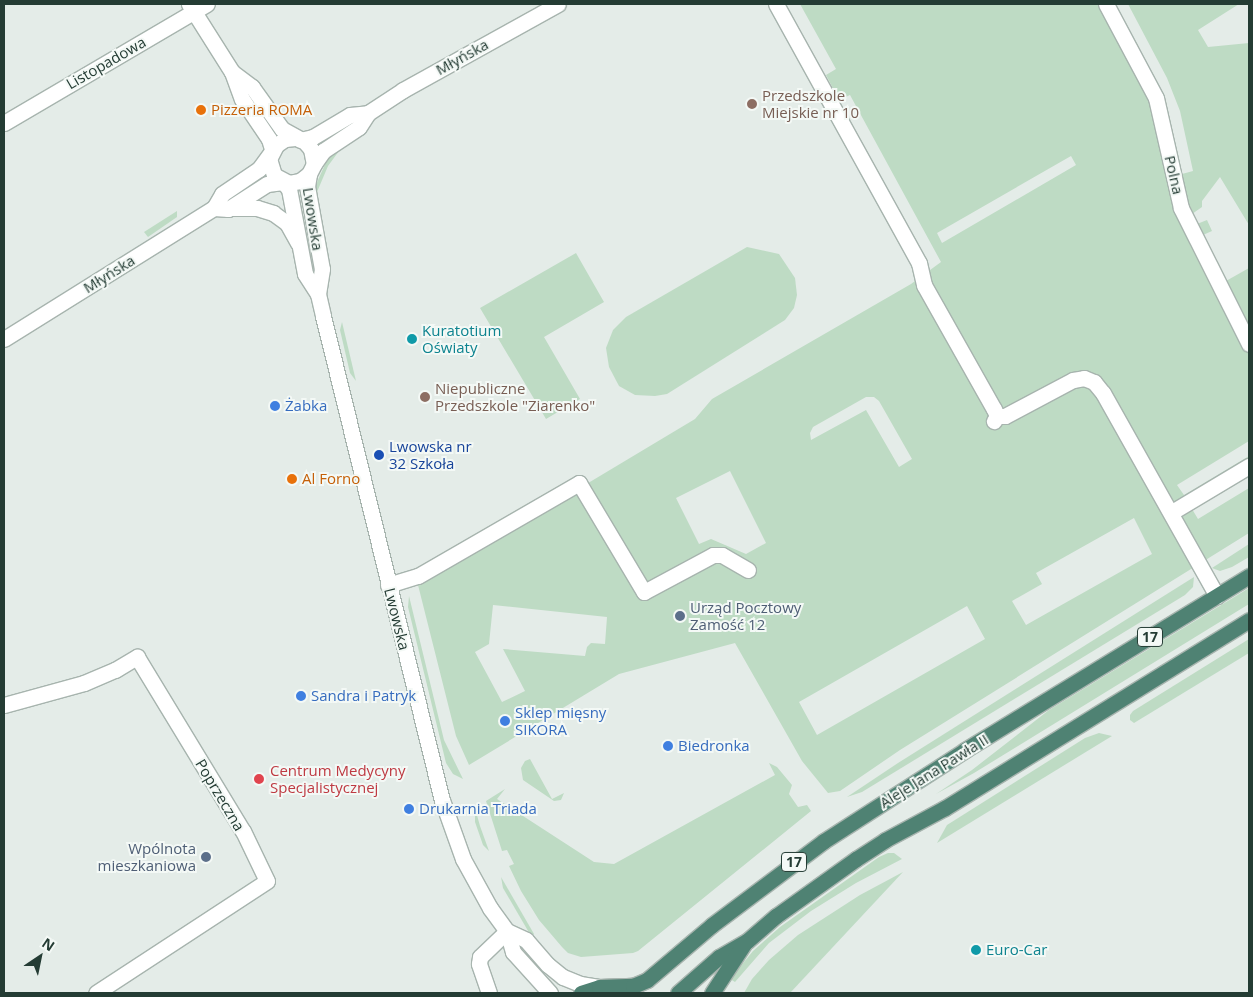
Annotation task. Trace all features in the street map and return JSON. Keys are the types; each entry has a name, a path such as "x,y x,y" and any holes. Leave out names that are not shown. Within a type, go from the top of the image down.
{"highway":[{"name":"Aleje Jana Pawła II","path":"633,986 647,980 712,925 830,837 965,750 1249,576"},
{"name":"17","path":"678,993 719,957 747,941 783,911 885,840 945,808 1249,620"},
{"path":"712,993 747,941"},
{"name":"17","path":"581,993 599,987 633,986 648,993"}],"street":[{"name":"Młyńska","path":"312,169 323,151 359,127 368,113 403,90 558,4"},
{"path":"776,4 919,263 924,285 995,418 1005,416 1073,380 1084,378 1090,380 1103,392 1146,471 1172,512 1200,568 1217,596"},
{"name":"Polna","path":"1106,4 1156,98 1181,208 1249,344"},
{"path":"197,6 232,72 242,99 269,139 272,170 283,182 300,181 312,169 311,149 277,124 252,87 232,72"},
{"name":"Listopadowa","path":"4,123 197,6"},
{"name":"Młyńska","path":"298,139 313,137 350,115 368,113"},
{"path":"271,151 285,139 298,139"},
{"name":"Młyńska","path":"221,208 222,194 259,169 271,151"},
{"name":"Lwowska","path":"312,169 307,186 322,269 318,294"},
{"name":"Młyńska","path":"4,339 221,208 267,184 283,182"},
{"name":"Lwowska","path":"283,182 289,189 305,274 318,294 446,817 476,885 507,932 513,952 550,993"},
{"path":"221,208 257,208 273,213 287,223 300,246"},
{"path":"1172,512 1249,466"},
{"path":"388,585 418,576 580,483 644,592 712,555 722,555 748,570"},
{"name":"Poprzeczna","path":"4,705 84,683 115,670 137,657 243,831 267,882 96,993"},
{"path":"489,993 479,964 480,957 507,932"},
{"name":"Lwowska","path":"507,932 526,940 548,965 563,977 580,984 599,987"}],"green space":[{"path":"800,4 1115,4 1164,98 1182,174 1193,171 1180,111 1167,78 1128,4 1239,4 1198,30 1208,47 1249,43 1249,225 1220,177 1202,201 1202,207 1192,214 1197,224 1207,220 1212,231 1203,235 1226,281 1249,268 1249,441 1177,485 1184,495 1249,456 1249,474 1192,509 1198,519 1249,488 1249,533 900,750 840,791 828,793 802,761 735,643 619,674 469,765 456,736 418,585 695,419 712,399 911,284 941,262 850,95 839,100 826,75 836,69","holes":["1071,156 1076,165 942,243 937,233","866,397 874,397 879,401 912,459 899,467 866,410 811,440 810,433 813,427","730,471 766,543 746,554 711,539 699,544 676,498","1134,518 1152,554 1026,625 1012,601 1042,584 1036,573","493,605 607,617 605,644 591,643 587,647 585,656 503,649 525,691 502,702 475,652 489,644","967,606 985,639 817,735 799,702"]},
{"path":"339,148 339,151 328,166 317,192 326,246 324,250 313,191 328,158"},
{"path":"177,211 177,217 148,237 144,232"},
{"path":"747,247 779,254 795,278 797,295 794,308 785,320 667,394 655,396 635,395 619,386 609,367 606,348 613,330 626,317"},
{"path":"576,253 604,302 544,337 580,399 546,419 480,308"},
{"path":"342,322 356,381 350,373 340,330"},
{"path":"1249,544 1249,557 1232,567 1220,571 1212,568"},
{"path":"1194,577 1193,587 1185,595 862,792 847,797 898,763"},
{"path":"1249,588 1249,604 974,773 936,794 972,770 1049,710"},
{"path":"409,596 444,740 463,779 453,774 446,763 408,607"},
{"path":"1249,639 1249,653 1134,723 1130,720 1130,715 1133,711"},
{"path":"1099,733 1112,736 937,843 947,825 1085,738"},
{"path":"530,759 552,799 564,793 561,800 554,801 523,780 521,768 525,761"},
{"path":"769,763 777,767 792,785 789,794 798,807 807,805 811,811 638,951 633,953 581,957 568,953 562,947 539,920 521,891 509,866 514,864 507,850 502,851 486,801 505,789 497,799 594,862 614,864 775,775"},
{"path":"475,808 489,851 483,845 475,822"},
{"path":"888,853 894,853 902,859 856,883 811,911 769,943 735,982 730,979 753,951 780,927 879,857"},
{"path":"903,872 790,993 744,993 752,979 769,960 798,935 860,895"},
{"path":"501,877 534,934 531,936 503,888"}],"place":[{"name":"Przedszkole Miejskie nr 10","path":"752,104"},
{"name":"Pizzeria ROMA","path":"201,110"},
{"name":"Kuratotium Oświaty","path":"412,339"},
{"name":"Niepubliczne Przedszkole \"Ziarenko\"","path":"425,397"},
{"name":"Żabka","path":"275,406"},
{"name":"Lwowska nr 32 Szkoła","path":"379,455"},
{"name":"Al Forno","path":"292,479"},
{"name":"Urząd Pocztowy Zamość 12","path":"680,616"},
{"name":"Sandra i Patryk","path":"301,696"},
{"name":"Sklep mięsny SIKORA","path":"505,721"},
{"name":"Biedronka","path":"668,746"},
{"name":"Centrum Medycyny Specjalistycznej","path":"259,779"},
{"name":"Drukarnia Triada","path":"409,809"},
{"name":"Wpólnota mieszkaniowa","path":"206,857"},
{"name":"Euro-Car","path":"976,950"}]}
